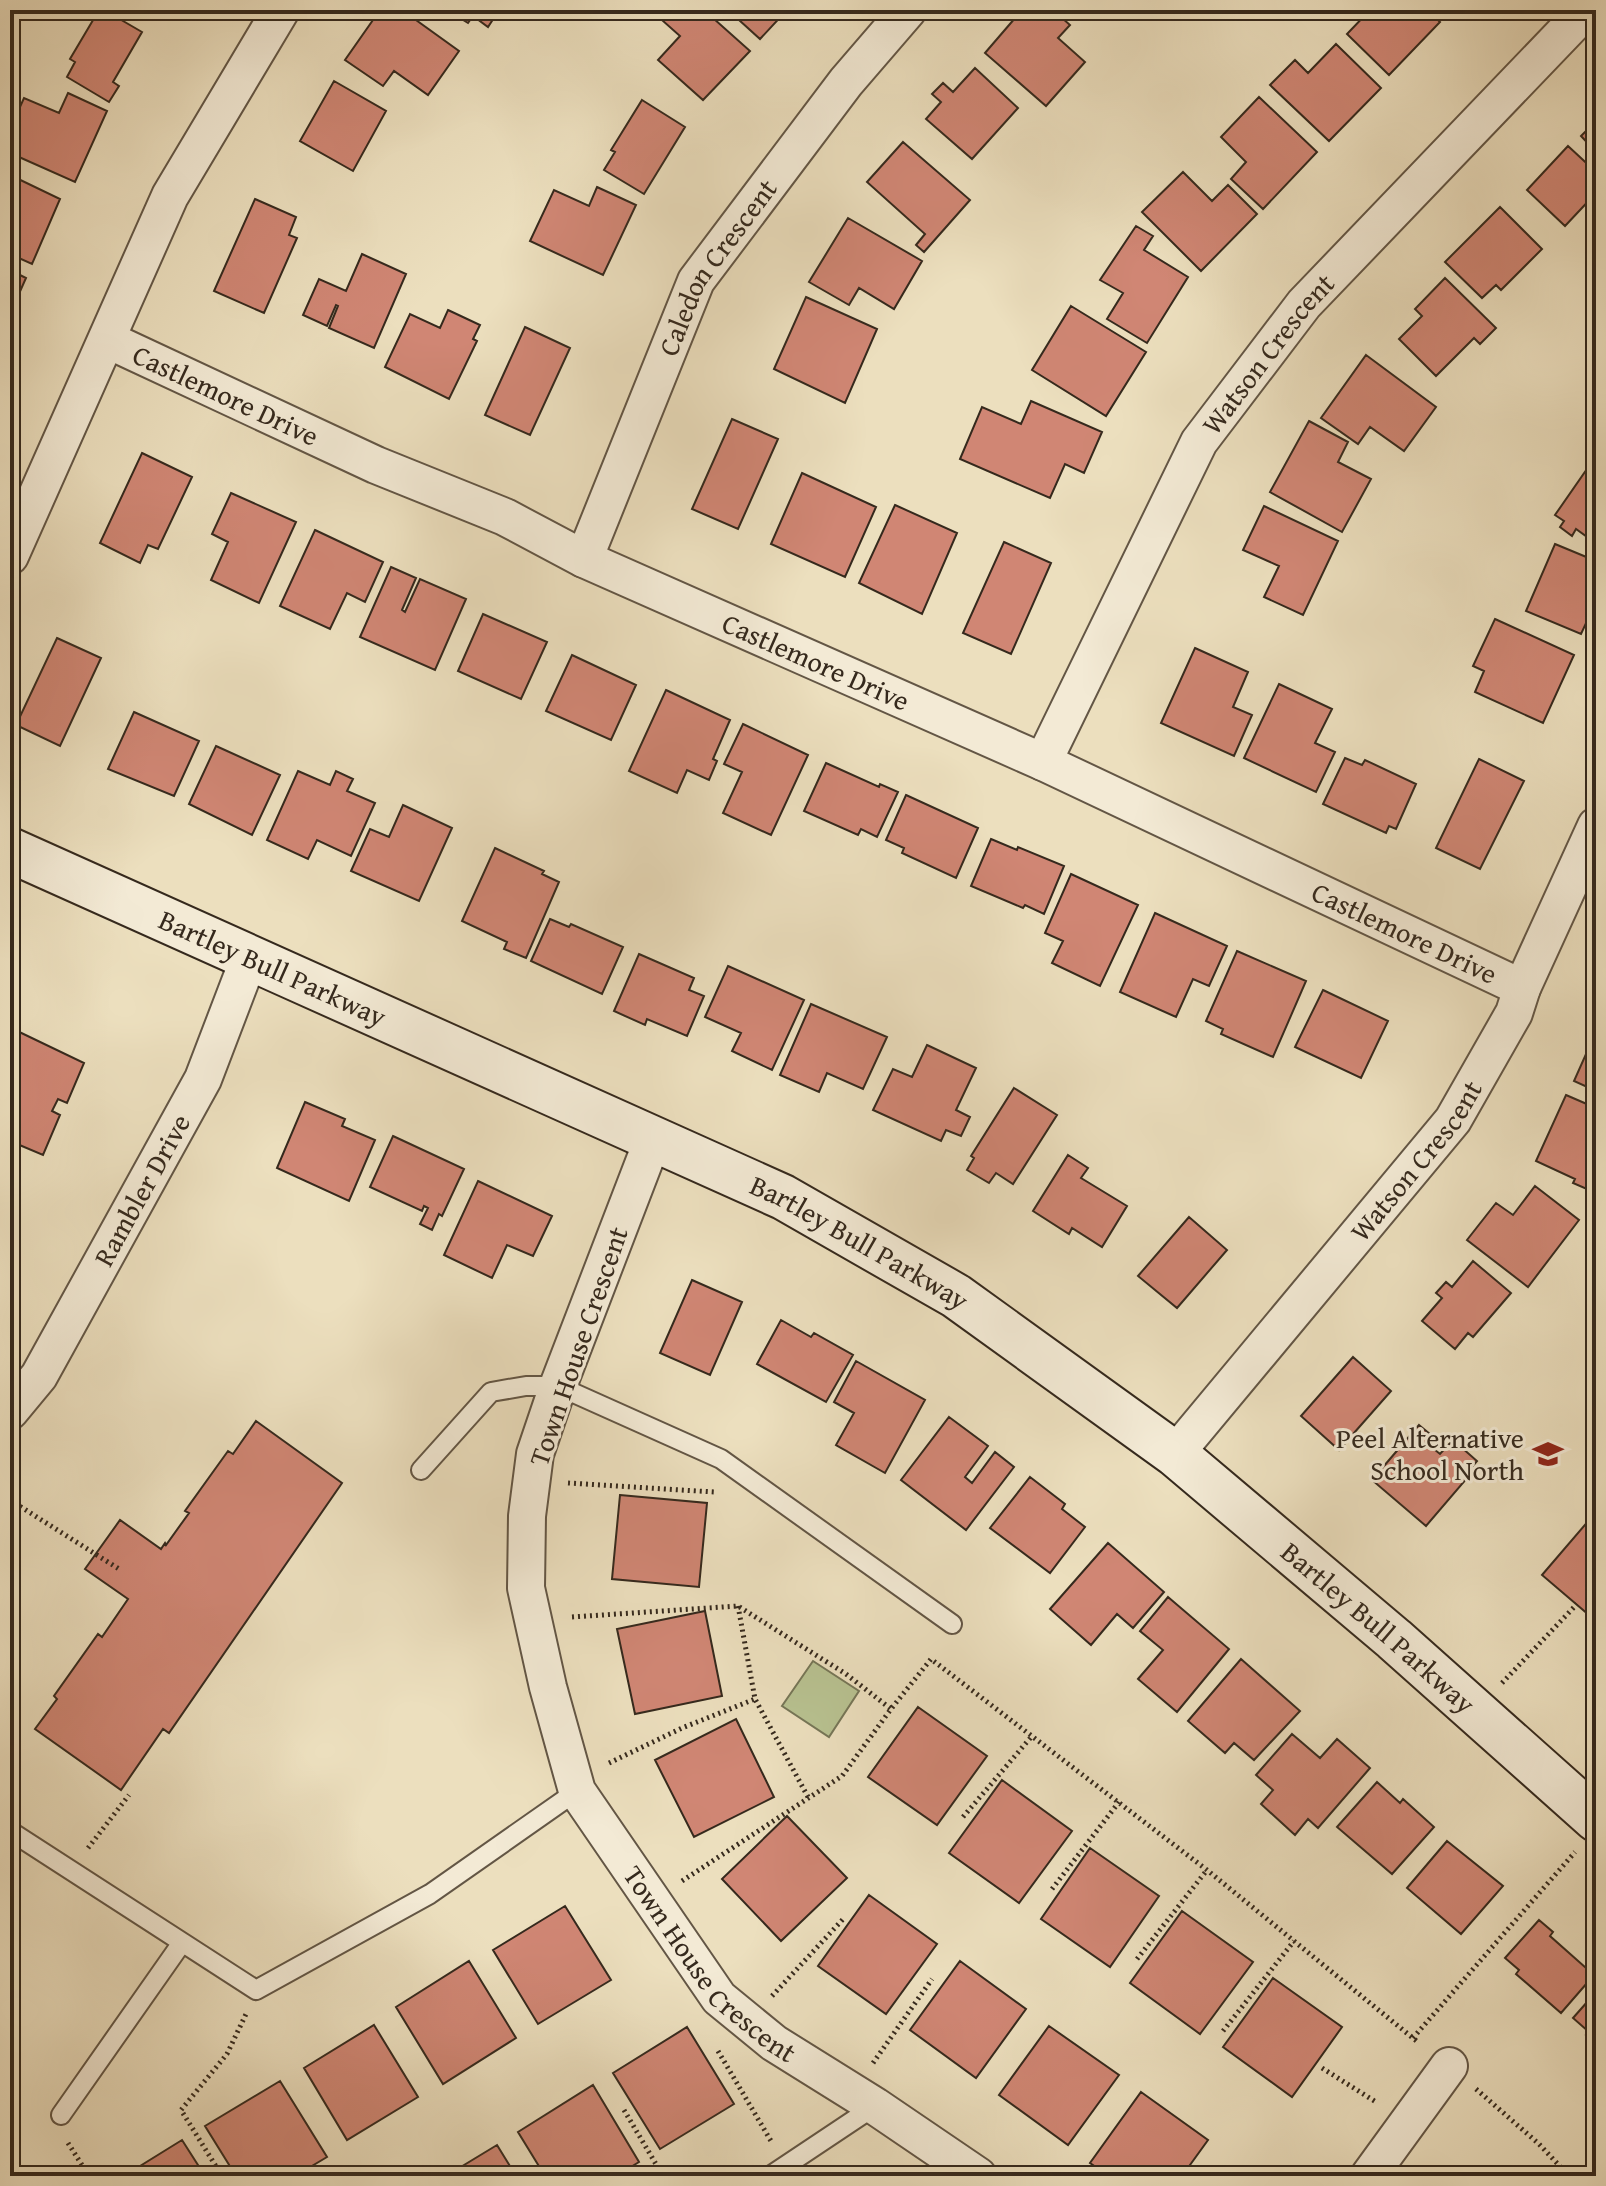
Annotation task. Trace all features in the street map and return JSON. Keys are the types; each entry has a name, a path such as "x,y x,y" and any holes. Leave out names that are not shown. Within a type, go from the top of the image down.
{"street":[{"path":"10,556 170,196 281,10"},
{"name":"Caledon Crescent","path":"584,559 696,281 846,82 908,10"},
{"name":"Watson Crescent","path":"1043,762 1199,442 1304,304 1586,10"},
{"name":"Castlemore Drive","path":"108,340 376,465 505,517 584,559 1043,762 1522,988"},
{"name":"Watson Crescent","path":"1175,1454 1453,1120 1514,1013 1522,988 1596,826"},
{"name":"Bartley Bull Parkway","path":"10,850 783,1197 956,1296 1175,1454 1394,1639 1588,1833"},
{"name":"Rambler Drive","path":"10,1411 39,1376 203,1079 250,956"},
{"name":"Town House Crescent","path":"653,1139 558,1386 535,1454 531,1481 526,1588 575,1785 651,1902 719,1998 774,2043 978,2176"},
{"path":"1369,2176 1449,2066"}],"lane":[{"path":"421,1470 491,1392 526,1386 558,1386 721,1459 952,1624"},
{"path":"10,1831 256,1990 430,1894 575,1785"},
{"path":"61,2115 181,1944"},
{"path":"778,2171 864,2099"}],"path":[{"path":"531,1481 772,1495"},
{"path":"10,1500 119,1569"},
{"path":"1501,1683 1577,1604"},
{"path":"738,1606 755,1699 808,1797"},
{"path":"533,1619 738,1606 846,1674 891,1709"},
{"path":"651,1902 842,1776 931,1659 1207,1870 1449,2066 1539,2144 1569,2176"},
{"path":"575,1785 682,1728 755,1699"},
{"path":"963,1817 1032,1736"},
{"path":"70,1870 129,1795"},
{"path":"1052,1889 1119,1802"},
{"path":"1413,2038 1588,1833"},
{"path":"1137,1959 1207,1870"},
{"path":"748,2022 845,1917"},
{"path":"1223,2031 1294,1941"},
{"path":"864,2099 932,1979"},
{"path":"222,2176 181,2110 227,2054 256,1990"},
{"path":"718,2051 778,2171"},
{"path":"1322,2068 1409,2122"},
{"path":"624,2110 663,2176"},
{"path":"61,2115 63,2136 89,2176"}],"green space":[{"path":"813,1661 859,1691 829,1737 782,1706"}],"building":[{"path":"99,10 142,32 113,82 119,86 109,102 67,77 75,62 70,59"},
{"path":"149,10 169,10 163,19"},
{"path":"380,10 402,10 459,51 428,95 394,71 383,86 345,60"},
{"path":"447,10 499,10 488,27 473,16 468,23"},
{"path":"672,10 704,10 750,51 703,100 658,60 680,36 663,21"},
{"path":"728,10 787,10 760,39"},
{"path":"1022,10 1053,10 1070,25 1058,38 1085,62 1046,106 985,53"},
{"path":"1370,10 1428,10 1440,22 1389,75 1347,34"},
{"path":"1336,44 1381,88 1329,141 1270,85 1295,60 1308,73"},
{"path":"975,68 1018,108 972,159 926,119 941,102 932,94 943,83 953,92"},
{"path":"334,81 386,111 353,171 300,141"},
{"path":"68,93 107,111 75,182 10,153 10,129 24,98 59,113"},
{"path":"1259,97 1317,152 1263,209 1231,179 1246,162 1221,137"},
{"path":"642,100 685,127 644,194 604,170 615,152 611,150"},
{"path":"1596,121 1596,152 1581,136"},
{"path":"903,142 970,200 924,252 916,245 925,234 867,182"},
{"path":"1568,146 1596,172 1596,193 1565,226 1527,190"},
{"path":"1183,172 1212,201 1228,185 1257,214 1201,271 1142,212"},
{"path":"10,175 60,199 32,264 10,254"},
{"path":"597,187 636,205 603,275 530,241 554,190 589,206"},
{"path":"255,199 296,217 289,235 297,238 264,313 214,291"},
{"path":"1500,207 1542,249 1501,290 1496,285 1482,298 1445,262"},
{"path":"848,218 922,261 894,309 859,288 849,305 809,282"},
{"path":"1136,226 1153,236 1144,250 1188,277 1147,343 1107,319 1123,293 1100,280"},
{"path":"362,254 406,274 374,348 329,328 336,305 327,326 303,315 319,279 346,291"},
{"path":"10,270 26,278 10,314"},
{"path":"1445,278 1496,328 1480,344 1474,338 1436,376 1399,339 1422,316 1415,309"},
{"path":"806,297 877,329 845,403 774,369"},
{"path":"1071,306 1146,352 1106,416 1032,370"},
{"path":"448,310 480,325 473,339 477,341 449,399 385,367 410,314 440,328"},
{"path":"525,327 570,348 530,435 485,415"},
{"path":"1366,355 1436,407 1404,451 1370,427 1358,444 1321,418"},
{"path":"1031,401 1102,432 1084,473 1065,464 1050,498 960,459 982,407 1021,424"},
{"path":"732,419 778,439 738,529 692,509"},
{"path":"1309,421 1348,442 1338,462 1371,479 1342,532 1270,492"},
{"path":"142,453 192,477 158,549 148,545 140,563 100,543"},
{"path":"1596,456 1596,531 1590,539 1576,529 1572,536 1560,527 1564,521 1555,515"},
{"path":"802,473 876,507 845,577 771,544"},
{"path":"231,493 296,522 259,603 211,580 228,542 212,534"},
{"path":"895,505 957,533 922,614 859,583"},
{"path":"1264,506 1338,541 1303,615 1264,597 1279,566 1243,550"},
{"path":"315,530 383,562 365,602 347,593 330,629 280,606"},
{"path":"1004,542 1051,563 1011,654 963,633"},
{"path":"1555,544 1596,561 1596,607 1581,634 1526,611"},
{"path":"391,567 416,578 402,610 405,612 420,579 466,599 435,670 360,637"},
{"path":"483,614 547,642 521,699 458,671"},
{"path":"1495,619 1574,655 1543,723 1475,692 1484,671 1473,666"},
{"path":"57,638 101,658 60,746 16,725"},
{"path":"1195,648 1248,672 1233,707 1252,715 1234,756 1161,723"},
{"path":"572,655 636,685 611,740 546,711"},
{"path":"1279,684 1332,709 1315,743 1335,752 1316,792 1244,758"},
{"path":"666,690 730,720 713,759 717,761 709,780 687,770 677,793 629,771"},
{"path":"134,712 199,741 174,796 108,769"},
{"path":"743,724 808,755 771,835 723,813 742,772 724,764"},
{"path":"216,746 280,775 252,835 189,804"},
{"path":"1345,758 1362,765 1365,760 1416,784 1396,829 1389,826 1386,833 1323,804"},
{"path":"1479,759 1524,781 1480,869 1436,848"},
{"path":"826,763 879,787 880,784 898,792 877,837 861,829 858,835 804,811"},
{"path":"298,771 330,785 336,771 353,779 347,791 375,803 351,856 317,840 308,859 267,840"},
{"path":"906,795 978,828 956,878 902,853 904,848 886,840"},
{"path":"403,805 452,828 419,901 351,871 370,829 389,837"},
{"path":"991,839 1064,866 1044,914 971,886"},
{"path":"495,848 544,871 542,874 559,882 526,958 504,949 507,942 462,921"},
{"path":"1071,874 1138,905 1100,986 1052,963 1063,941 1045,933"},
{"path":"1155,913 1227,946 1209,986 1193,979 1176,1017 1120,992"},
{"path":"550,919 569,927 571,924 623,947 602,994 531,961"},
{"path":"1237,951 1306,981 1273,1057 1221,1034 1223,1029 1206,1021"},
{"path":"639,954 694,978 689,990 704,996 687,1036 647,1019 645,1025 614,1011"},
{"path":"728,966 804,1000 772,1070 732,1051 741,1033 705,1017"},
{"path":"1323,990 1388,1021 1361,1078 1295,1047"},
{"path":"811,1004 887,1037 863,1089 827,1073 819,1092 780,1075"},
{"path":"11,1028 84,1063 67,1103 58,1099 52,1111 60,1115 43,1155 10,1141"},
{"path":"1596,1037 1596,1091 1574,1081"},
{"path":"927,1045 976,1068 956,1110 970,1117 961,1136 946,1130 941,1141 873,1110 893,1069 912,1077"},
{"path":"1014,1088 1057,1115 1013,1184 996,1173 989,1183 967,1170 974,1158 971,1156"},
{"path":"1566,1095 1596,1108 1596,1193 1573,1183 1575,1179 1536,1161"},
{"path":"305,1102 345,1119 342,1126 375,1140 349,1201 277,1168"},
{"path":"393,1136 464,1169 432,1230 420,1224 428,1208 424,1206 422,1211 370,1187"},
{"path":"1068,1155 1088,1168 1081,1178 1127,1206 1102,1247 1072,1228 1069,1234 1033,1211"},
{"path":"478,1181 552,1216 533,1256 507,1245 492,1278 444,1255"},
{"path":"1535,1186 1579,1220 1528,1287 1467,1240 1496,1203 1513,1215"},
{"path":"1189,1217 1227,1250 1177,1308 1138,1276"},
{"path":"1473,1261 1511,1293 1473,1337 1468,1333 1455,1349 1422,1321 1442,1298 1436,1293 1446,1282 1452,1287"},
{"path":"692,1280 742,1302 710,1375 660,1353"},
{"path":"781,1320 811,1337 814,1333 853,1355 826,1402 757,1364"},
{"path":"1353,1357 1391,1391 1339,1450 1301,1416"},
{"path":"856,1361 925,1400 885,1473 836,1445 854,1413 834,1402"},
{"path":"949,1417 988,1446 965,1477 972,1483 995,1452 1014,1467 966,1530 901,1480"},
{"path":"256,1421 342,1483 169,1733 163,1729 121,1790 35,1729 57,1699 54,1696 98,1634 102,1637 128,1599 85,1569 120,1520 161,1549 166,1545 189,1513 185,1511 228,1451 233,1454"},
{"path":"1419,1425 1431,1435 1425,1443 1432,1439 1439,1446 1435,1450 1440,1454 1453,1440 1477,1461 1466,1474 1468,1477 1426,1526 1372,1480"},
{"path":"1030,1477 1065,1504 1062,1509 1085,1527 1050,1573 990,1528"},
{"path":"620,1495 707,1503 699,1587 612,1579"},
{"path":"1596,1512 1596,1621 1542,1575"},
{"path":"1108,1543 1164,1592 1133,1628 1117,1614 1091,1645 1050,1609"},
{"path":"1168,1597 1229,1649 1177,1712 1138,1679 1163,1650 1140,1631"},
{"path":"705,1611 722,1696 635,1714 617,1629"},
{"path":"1241,1659 1300,1711 1254,1760 1234,1743 1225,1753 1188,1721"},
{"path":"918,1707 987,1756 937,1825 868,1777"},
{"path":"736,1719 774,1797 694,1837 655,1760"},
{"path":"1292,1734 1320,1758 1337,1739 1370,1768 1318,1828 1308,1819 1295,1835 1261,1804 1273,1790 1256,1775"},
{"path":"1002,1780 1072,1831 1019,1903 949,1853"},
{"path":"1377,1782 1400,1803 1403,1799 1434,1827 1392,1874 1337,1827"},
{"path":"787,1816 847,1878 781,1941 722,1879"},
{"path":"1447,1841 1503,1886 1461,1934 1407,1888"},
{"path":"1090,1848 1159,1896 1110,1967 1041,1919"},
{"path":"869,1895 937,1944 886,2014 818,1966"},
{"path":"565,1906 611,1980 538,2024 493,1950"},
{"path":"1182,1911 1253,1962 1200,2034 1130,1983"},
{"path":"1539,1920 1553,1932 1550,1936 1594,1975 1561,2013 1516,1974 1519,1970 1505,1958"},
{"path":"469,1961 516,2038 443,2084 396,2007"},
{"path":"960,1961 1026,2009 976,2078 910,2030"},
{"path":"1273,1978 1342,2027 1292,2097 1223,2047"},
{"path":"1596,1992 1596,2044 1586,2035 1589,2032 1573,2018"},
{"path":"374,2025 418,2097 347,2140 304,2068"},
{"path":"1049,2026 1119,2075 1068,2145 999,2095"},
{"path":"687,2027 734,2104 660,2149 613,2073"},
{"path":"280,2081 327,2157 295,2176 236,2176 205,2126"},
{"path":"593,2085 639,2162 616,2176 545,2176 518,2132"},
{"path":"1141,2092 1208,2140 1182,2176 1109,2176 1090,2163"},
{"path":"182,2140 205,2176 124,2176"},
{"path":"497,2145 516,2176 446,2176"}],"place":[{"name":"Peel Alternative School North","path":"1548,1454"}]}
